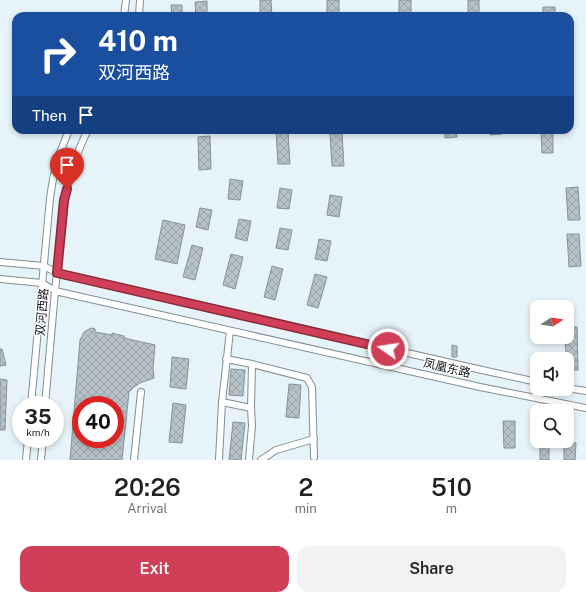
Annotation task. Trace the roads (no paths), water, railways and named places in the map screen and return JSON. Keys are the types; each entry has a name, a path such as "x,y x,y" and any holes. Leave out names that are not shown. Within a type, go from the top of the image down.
{"street":[{"path":"124,12 126,0"},
{"path":"139,12 140,0"},
{"name":"双河西路","path":"32,396 49,205 59,155 68,134"},
{"name":"双河西路","path":"46,396 64,200 72,166 86,134"},
{"name":"凤凰东路","path":"0,262 44,266 57,273 530,380"},
{"name":"凤凰东路","path":"0,279 42,283 55,291 480,387 586,408"},
{"path":"219,460 222,402 230,330"},
{"path":"226,359 308,378 312,386 314,457"},
{"path":"249,460 252,426 252,364"},
{"path":"574,389 586,391"},
{"path":"134,460 141,392"},
{"path":"222,402 251,408"},
{"path":"261,460 276,450 314,439"},
{"path":"26,460 27,448"},
{"path":"41,460 42,448"}]}
